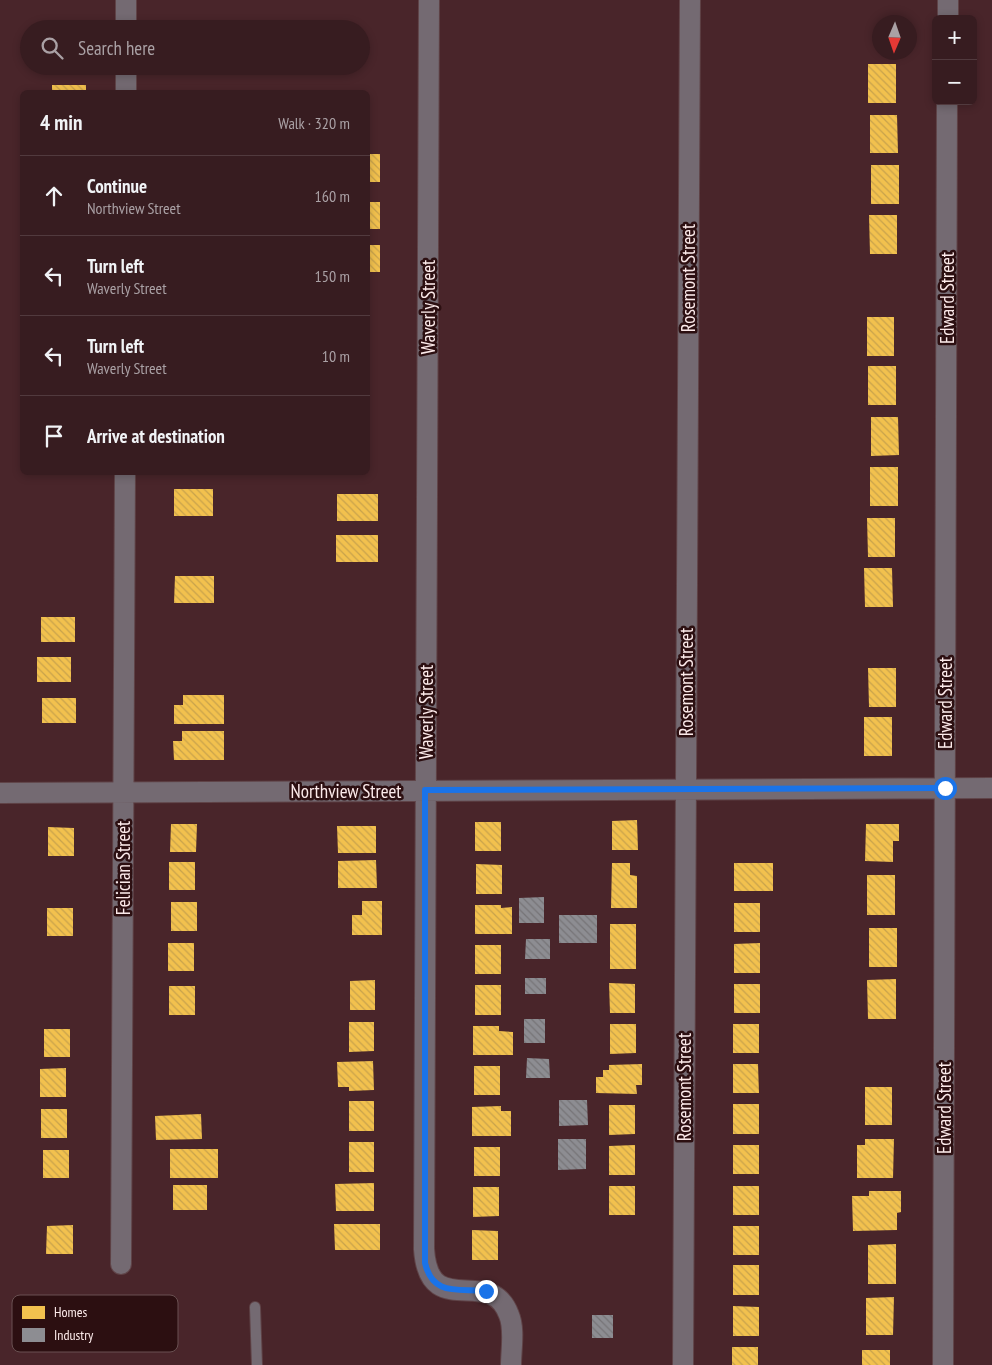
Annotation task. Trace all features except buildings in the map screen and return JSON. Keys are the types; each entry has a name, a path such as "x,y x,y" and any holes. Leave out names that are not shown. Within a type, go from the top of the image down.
{"street":[{"path":"126,0 126,20"},
{"name":"Waverly Street","path":"429,0 425,1263 427,1274 436,1284 444,1288 486,1291 498,1297 510,1317 511,1365"},
{"name":"Rosemont Street","path":"683,1365 690,0"},
{"path":"948,0 948,15"},
{"path":"126,75 126,90"},
{"name":"Edward Street","path":"943,1365 947,105"},
{"name":"Felician Street","path":"121,1264 124,475"},
{"name":"Northview Street","path":"0,793 992,788"}],"lane":[{"path":"255,1307 256,1365"}],"route":[{"path":"486,1291 444,1288 436,1284 427,1274 425,1263 425,790 945,788"}]}
